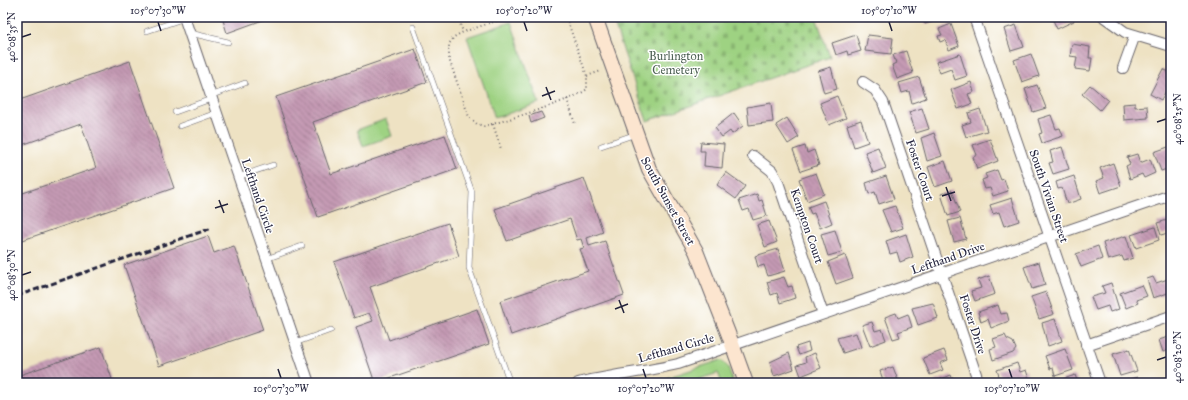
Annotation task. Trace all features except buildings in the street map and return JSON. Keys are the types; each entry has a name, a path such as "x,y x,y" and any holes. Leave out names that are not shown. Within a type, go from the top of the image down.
{"street":[{"name":"Lefthand Circle","path":"185,17 216,113 309,383"},
{"name":"South Sunset Street","path":"595,17 649,169 696,251 733,345 746,383"},
{"name":"South Vivian Street","path":"974,17 1100,383"},
{"path":"1104,17 1116,28 1171,46"},
{"path":"1123,68 1135,35"},
{"name":"Foster Court","path":"863,82 874,90 883,102 942,273"},
{"name":"Kempton Court","path":"753,156 772,171 778,182 823,314"},
{"name":"Lefthand Drive","path":"733,345 1171,195"},
{"name":"Foster Drive","path":"942,273 979,383"},
{"path":"1086,344 1171,316"},
{"name":"Lefthand Circle","path":"578,383 618,379 678,364 733,345"}],"lane":[{"path":"147,31 185,17"},
{"path":"413,27 472,192 469,268 510,383"},
{"path":"189,33 228,42"},
{"path":"175,112 245,83"},
{"path":"180,126 216,113"},
{"path":"601,146 636,134"},
{"path":"238,177 273,164"},
{"path":"266,260 302,246"},
{"path":"295,343 331,330"}],"path":[{"path":"458,17 464,32"},
{"path":"508,17 464,32 454,37 449,44 449,59 469,117 477,124 484,126 567,100 583,93 587,89 587,76 566,18 571,17"},
{"path":"587,76 601,71"},
{"path":"567,100 575,124"},
{"path":"493,124 501,149"}],"green space":[{"name":"Burlington Cemetery","path":"612,17 816,17 830,57 647,121"},
{"path":"511,22 539,103 495,118 467,37"},
{"path":"386,119 392,136 363,146 357,130"},
{"path":"721,360 728,367 733,383 722,383 718,373 688,383 634,383 663,379"}],"railway":[{"path":"17,296 212,228"}]}
